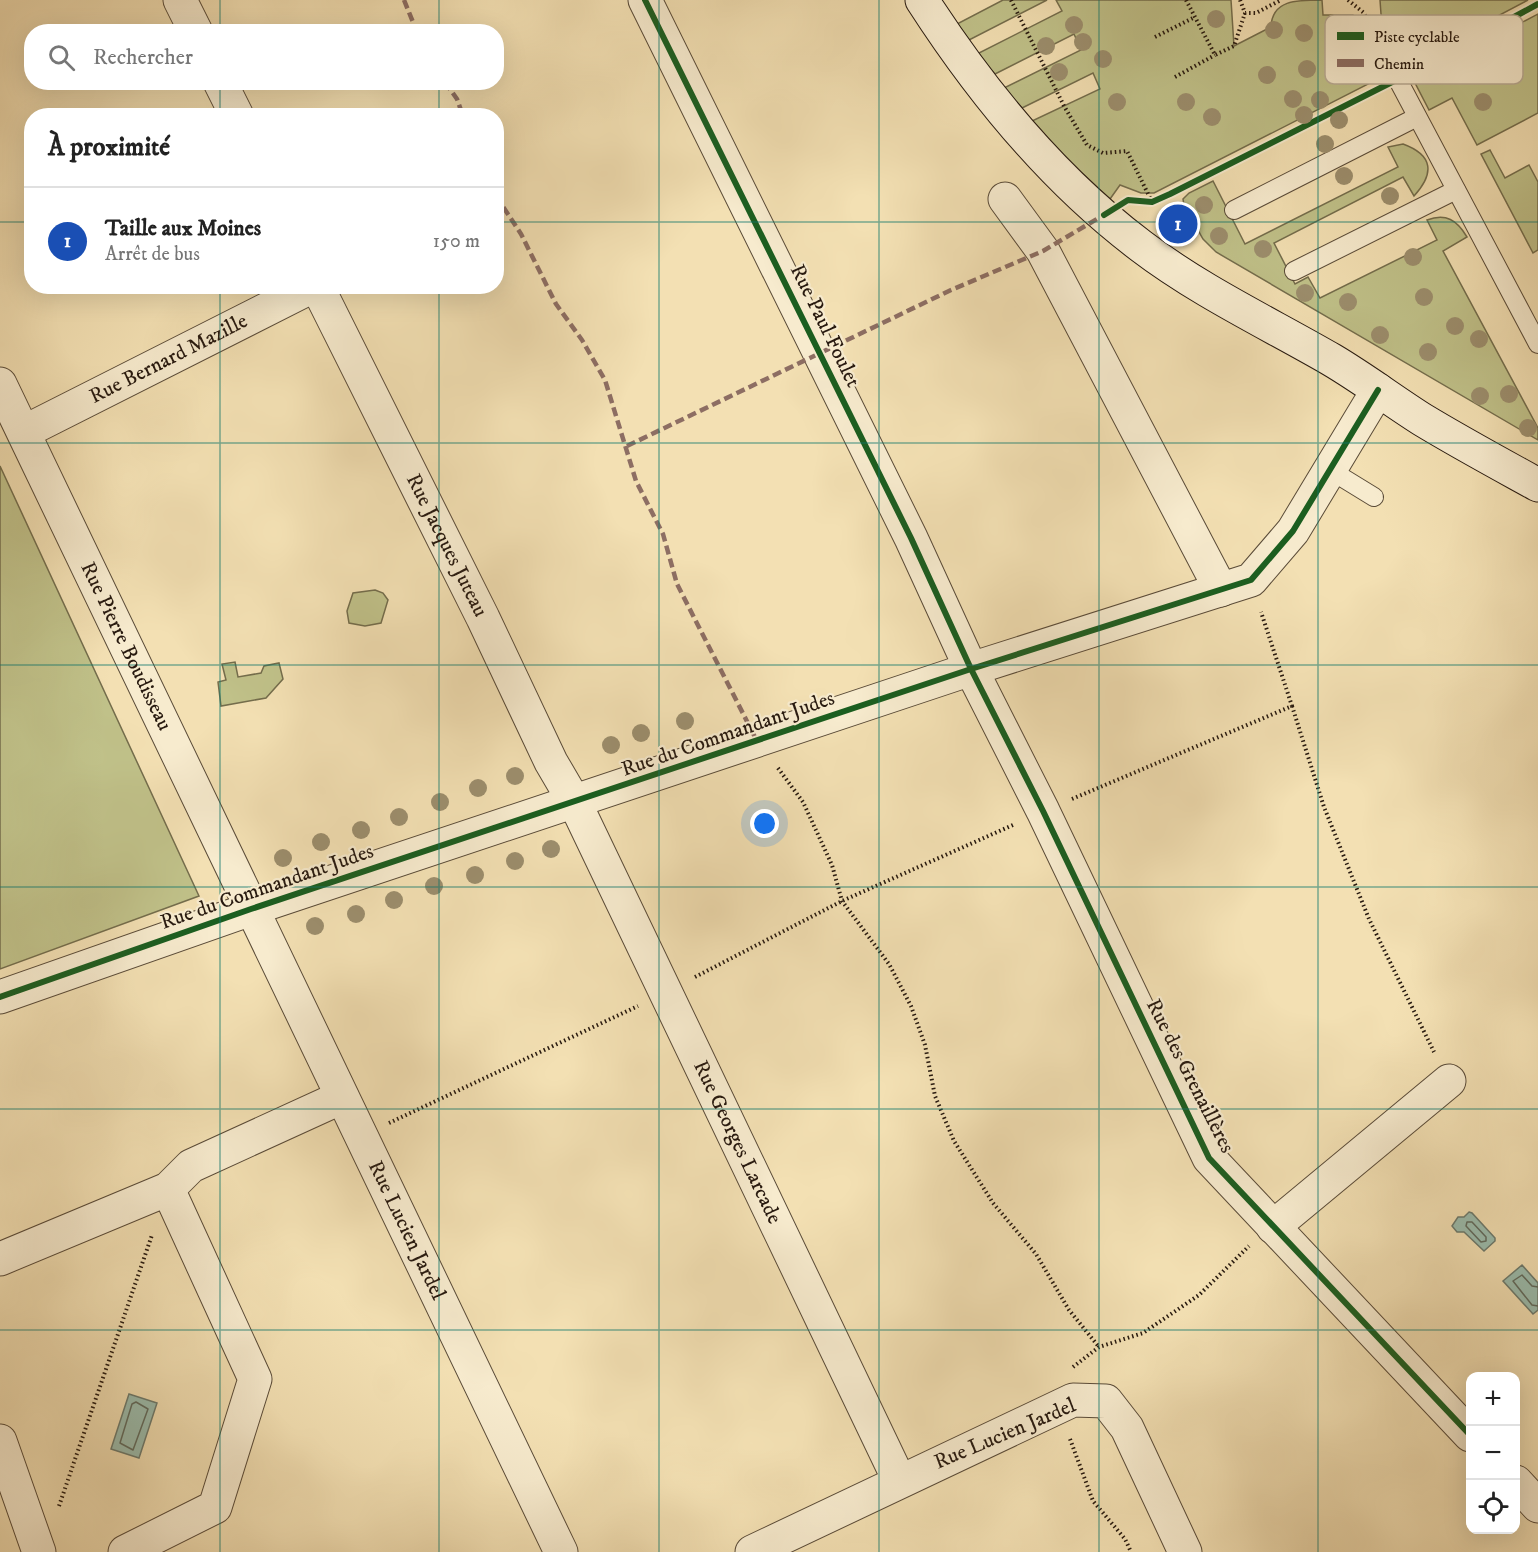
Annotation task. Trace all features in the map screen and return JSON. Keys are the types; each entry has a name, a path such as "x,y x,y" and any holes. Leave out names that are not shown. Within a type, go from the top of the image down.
{"street":[{"path":"180,0 191,24"},
{"name":"Rue Paul Foulet","path":"645,0 911,538 971,669"},
{"path":"922,0 956,55 1011,124 1047,163 1141,246 1186,277 1334,361 1424,420 1538,485"},
{"path":"224,90 233,108"},
{"path":"1005,199 1043,251 1221,590"},
{"name":"Rue Bernard Mazille","path":"24,432 299,294"},
{"name":"Rue Jacques Juteau","path":"319,294 483,618 550,762 575,803"},
{"name":"Rue Pierre Boudisseau","path":"0,384 250,909"},
{"name":"Rue du Commandant Judes","path":"0,997 250,909 575,803 971,669 1251,580 1293,531 1378,390"},
{"name":"Rue des Grenaillères","path":"971,669 1043,811 1209,1158 1466,1431"},
{"name":"Rue Georges Larcade","path":"575,803 899,1480"},
{"name":"Rue Lucien Jardel","path":"250,909 561,1552"},
{"path":"1273,1227 1449,1081"},
{"path":"0,1259 168,1189 191,1166 342,1097"},
{"path":"125,1552 215,1507 255,1379 168,1189"},
{"name":"Rue Lucien Jardel","path":"752,1552 899,1480 1073,1400 1106,1401 1126,1428 1185,1552"},
{"path":"0,1441 39,1552"},
{"path":"1520,1487 1538,1506"}],"lane":[{"path":"1400,84 1538,344"},
{"path":"1233,210 1417,117"},
{"path":"1294,271 1456,190"},
{"path":"1330,470 1374,496"}],"path":[{"path":"1011,0 1064,106 1087,146 1103,153 1127,151 1152,202"},
{"path":"1186,0 1215,56"},
{"path":"1175,77 1233,46 1245,14 1240,0"},
{"path":"1245,14 1256,14 1281,0"},
{"path":"1348,0 1364,15"},
{"path":"1155,38 1195,17"},
{"path":"1292,706 1324,807 1369,919 1449,1081"},
{"path":"757,741 803,802 832,865 842,901 889,964 911,1006 925,1045 935,1096 954,1141 993,1203 1036,1254 1069,1310 1099,1347"},
{"path":"360,1137 666,992"},
{"path":"59,1507 168,1189"},
{"path":"1131,1552 1125,1539 1093,1502 1075,1459 1060,1406 1059,1377 1099,1347 1143,1333 1190,1301 1273,1227"}],"green space":[{"path":"1003,0 1047,0 969,40 957,24"},
{"path":"1056,0 1231,0 1234,46 1271,27 1276,11 1287,3 1322,0 1323,15 1325,15 1325,84 1368,84 1154,193 1141,193 1120,185 1110,199 1070,162 1032,121 1100,89 1093,73 1022,108 1004,88 1081,50 1074,34 995,74 977,54 1062,11"},
{"path":"1380,0 1528,0 1500,15 1381,14"},
{"path":"1538,14 1538,113 1477,145 1452,98 1429,110 1416,84 1523,84 1523,22"},
{"path":"1403,144 1420,154 1428,166 1425,180 1414,196 1403,177 1274,243 1295,284 1308,277 1320,298 1437,240 1427,220 1440,217 1455,222 1467,237 1443,251 1538,428 1538,440 1216,252 1203,239 1184,205 1183,199 1189,193 1213,181 1245,244 1398,167 1388,147"},
{"path":"1490,150 1505,178 1529,165 1538,182 1538,250 1533,253 1481,154"},
{"path":"0,466 199,896 0,969"},
{"path":"375,590 383,593 388,600 381,623 365,626 349,623 347,611 353,593"},
{"path":"235,662 238,677 261,673 264,666 279,663 283,679 266,698 221,706 218,682 226,680 222,664"}],"water":[{"path":"1469,1212 1495,1238 1495,1241 1484,1251 1464,1232 1457,1232 1452,1226 1458,1217 1464,1217"},
{"path":"1522,1265 1538,1283 1538,1310 1533,1314 1503,1281"},
{"path":"129,1394 157,1403 139,1458 111,1449"}],"marked path":[{"path":"404,0 414,24"},
{"path":"451,90 460,108"},
{"path":"504,208 521,234 556,304 582,340 605,380 636,481 663,534 677,584 757,741"},
{"path":"627,446 951,290 1043,251 1107,213"}],"cycle path":[{"path":"645,0 911,538 971,669 1043,811 1209,1158 1466,1431"},
{"path":"1518,15 1538,4"},
{"path":"1104,215 1128,200 1152,202 1170,194 1388,84"},
{"path":"0,997 251,909 971,669 1251,580 1293,531 1378,390"}],"place":[{"name":"Taille aux Moines","path":"1178,224"}]}
